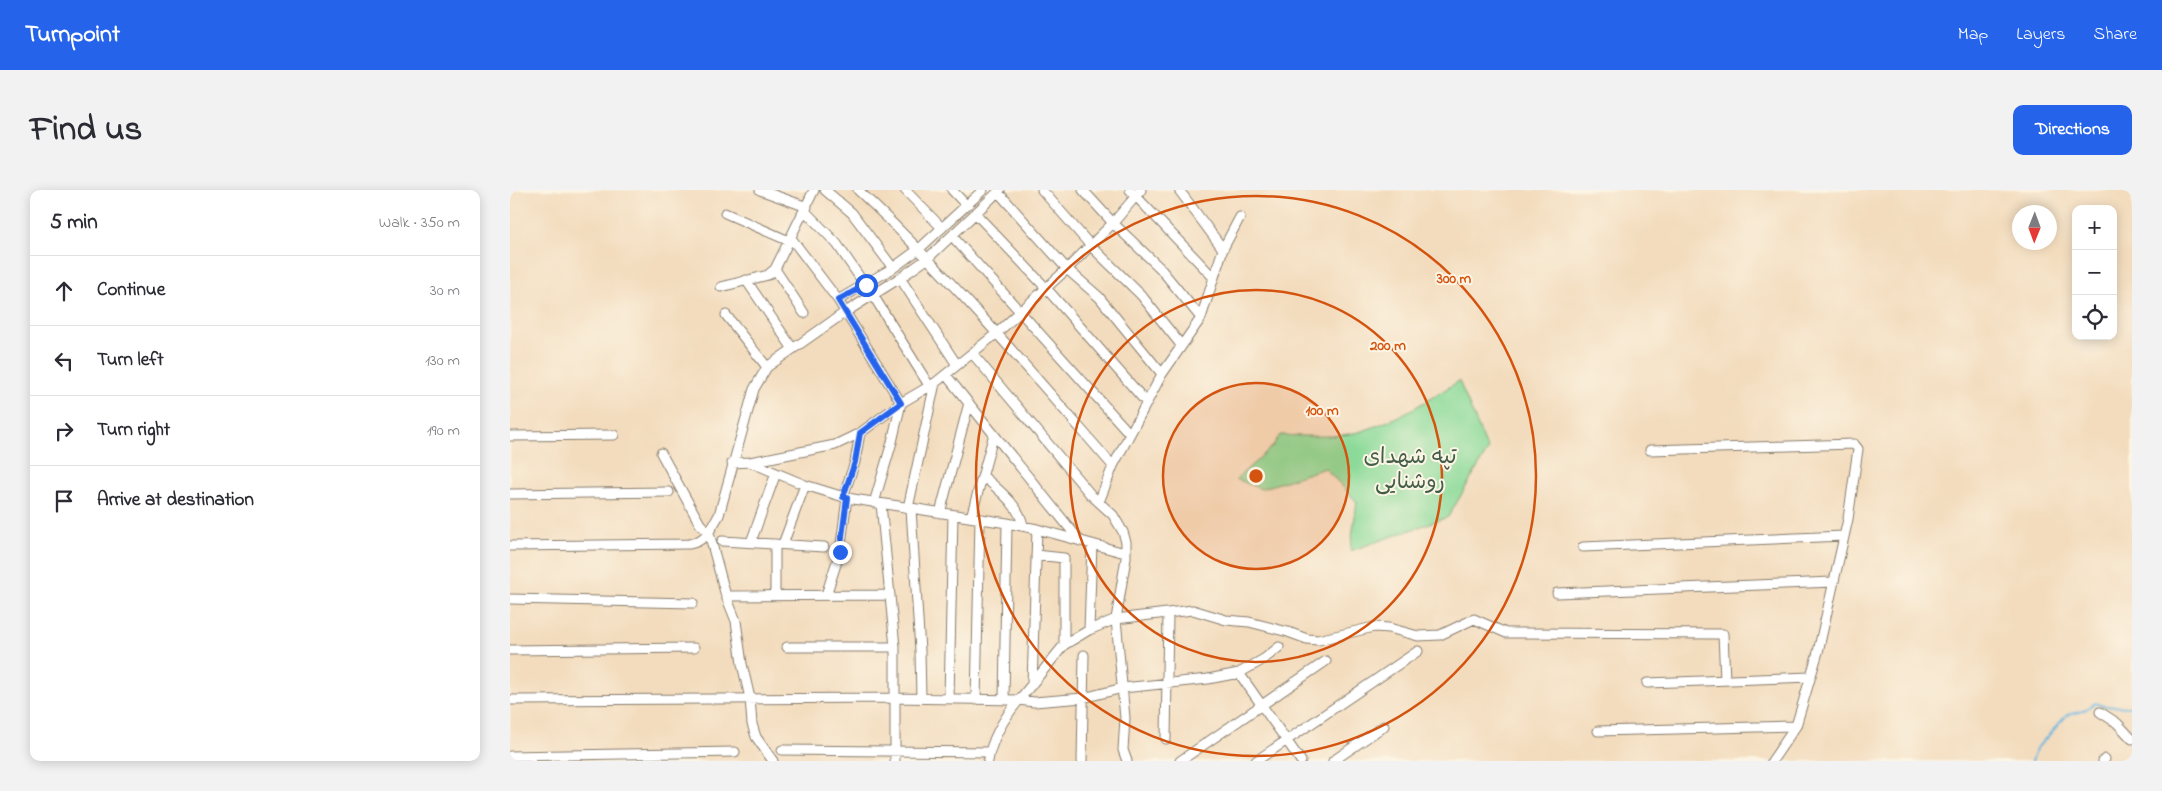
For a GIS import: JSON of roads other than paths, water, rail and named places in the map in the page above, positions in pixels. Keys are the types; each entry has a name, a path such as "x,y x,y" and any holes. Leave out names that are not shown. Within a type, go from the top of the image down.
{"street":[{"path":"760,190 806,209 837,244 866,285"},
{"path":"721,287 768,275 774,269 814,190"},
{"path":"825,190 852,213 893,268"},
{"path":"858,190 919,249 997,333 1113,466"},
{"path":"905,190 942,228"},
{"path":"952,190 966,205"},
{"path":"838,300 893,268 919,249 983,190"},
{"path":"1042,190 1091,246 1141,295 1181,345"},
{"path":"1083,190 1113,223 1160,268 1201,318"},
{"path":"1179,190 1223,249"},
{"path":"510,546 689,544 702,540 709,533 719,515 754,389 767,367 844,313 927,259 999,191 1068,269 1099,296 1162,374"},
{"path":"732,463 750,462 835,445 860,433 901,403 932,385 997,333 1068,269 1113,223 1136,192 1213,277"},
{"path":"725,213 790,239 838,300 844,313 901,403 877,504 890,594 895,647 895,761"},
{"path":"975,214 1046,288 1147,403"},
{"path":"1099,502 1113,466 1162,374 1201,318 1223,249 1240,217"},
{"path":"952,236 1130,434"},
{"path":"774,269 804,313"},
{"path":"900,278 957,365"},
{"path":"746,280 793,349"},
{"path":"872,295 932,385 910,509 920,651 921,698"},
{"path":"726,315 767,367"},
{"path":"972,353 1091,495 1113,515 1123,532 1126,542 1126,558 1116,619 1125,718 1123,750 1127,761"},
{"path":"946,375 1080,541"},
{"path":"940,513 969,403"},
{"path":"826,595 840,552 845,498 855,462 860,433"},
{"path":"976,700 975,518 994,434"},
{"path":"510,436 614,435"},
{"path":"1650,450 1854,444 1858,448 1844,536 1810,677 1796,726 1772,761"},
{"path":"661,453 700,524 709,533 726,596 736,621 742,664 754,698 752,724 756,737 773,761"},
{"path":"750,462 806,485 845,498 1007,523 1037,529 1125,553"},
{"path":"751,542 776,473"},
{"path":"983,476 1011,503 1022,518 1022,526"},
{"path":"775,595 779,544 806,485"},
{"path":"510,494 669,492"},
{"path":"949,699 953,515"},
{"path":"1004,700 1007,523"},
{"path":"1032,685 1037,529"},
{"path":"1583,547 1844,536"},
{"path":"722,541 824,547"},
{"path":"1089,630 1092,544"},
{"path":"1036,555 1064,558 1064,645"},
{"path":"1557,593 1833,582"},
{"path":"726,596 890,594"},
{"path":"510,599 693,603"},
{"path":"782,750 895,750 989,756 1004,718 1064,645 1089,630 1116,619 1193,610 1226,620 1249,622 1312,640 1374,627 1389,628 1418,636 1440,634 1474,619 1506,633 1723,634 1726,680"},
{"path":"1166,738 1168,613"},
{"path":"787,647 895,647"},
{"path":"510,700 921,698 1034,702 1083,698 1123,688 1166,684 1239,673 1264,659 1279,647"},
{"path":"510,650 694,648"},
{"path":"1256,761 1418,651"},
{"path":"1082,761 1084,655"},
{"path":"1180,761 1326,661"},
{"path":"1239,673 1301,761"},
{"path":"1647,683 1810,677"},
{"path":"2100,712 2117,723 2132,739"},
{"path":"1332,761 1384,726"},
{"path":"1598,731 1796,726"},
{"path":"510,756 735,752"}],"waterway":[{"path":"2032,761 2036,749 2067,715 2083,711 2095,703 2103,706 2132,707"}],"park label":[{"name":"تپه شهدای روشنایی","path":"1410,470"}]}
